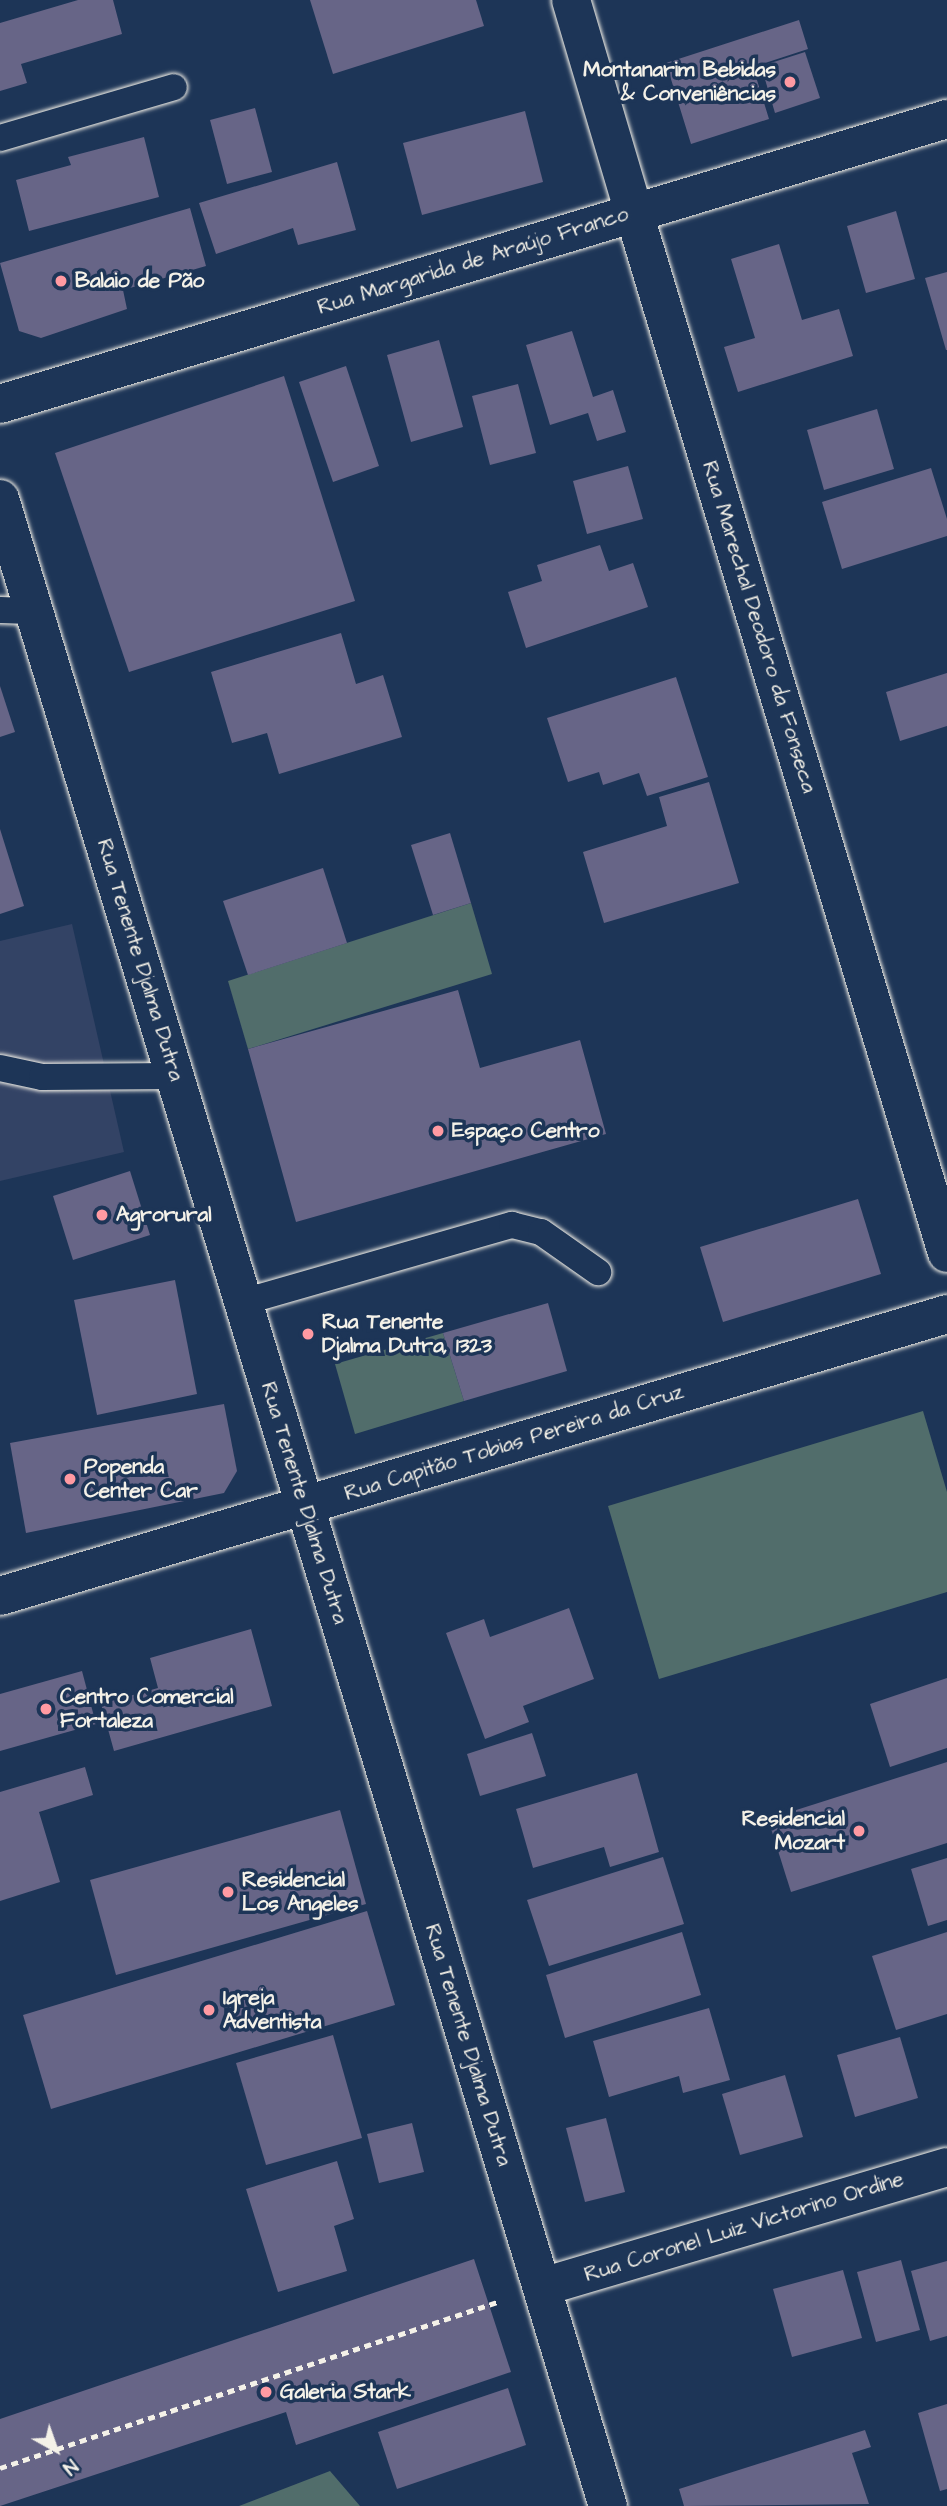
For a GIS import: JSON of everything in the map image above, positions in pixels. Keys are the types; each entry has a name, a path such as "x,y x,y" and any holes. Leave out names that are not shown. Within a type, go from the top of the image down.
{"main road":[{"name":"Rua Marechal Deodoro da Fonseca","path":"571,0 947,1253"},
{"name":"Rua Margarida de Araújo Franco","path":"0,404 947,119"},
{"name":"Rua Tenente Djalma Dutra","path":"1,503 17,610 175,1076 608,2506"},
{"name":"Rua Capitão Tobias Pereira da Cruz","path":"0,1596 947,1314"},
{"name":"Rua Coronel Luiz Victorino Ordine","path":"542,2287 947,2166"}],"lane":[{"path":"0,138 174,87"},
{"path":"0,1068 42,1077 175,1076"},
{"path":"243,1302 512,1225 541,1232 598,1272"}],"path":[{"path":"0,2468 542,2287"}],"shaded area":[{"path":"72,924 124,1152 0,1181 0,941"}],"green space":[{"path":"471,903 492,974 248,1049 228,981"},
{"path":"443,1333 464,1401 355,1434 335,1364"},
{"path":"923,1411 947,1492 947,1592 659,1679 608,1506"},
{"path":"330,2471 360,2506 239,2506"}],"building":[{"path":"78,0 113,0 122,34 21,64 27,83 0,91 0,23"},
{"path":"310,0 476,0 484,26 333,74"},
{"path":"799,20 808,49 753,67 769,119 691,144 666,63"},
{"name":"Montanarim Bebidas & Conveniências","path":"805,52 820,98 775,113 761,66"},
{"path":"255,108 272,172 227,184 210,120"},
{"path":"525,111 543,182 422,215 403,143"},
{"path":"144,137 159,197 29,231 16,180 71,165 68,157"},
{"path":"337,162 356,230 298,245 293,228 216,254 199,203"},
{"name":"Balaio de Pão","path":"190,208 206,266 123,290 127,309 41,338 19,331 0,263"},
{"path":"896,211 915,279 866,293 847,226"},
{"path":"779,244 802,320 839,309 853,356 738,392 724,347 755,338 731,259"},
{"path":"947,272 947,350 946,350 925,278"},
{"path":"572,331 593,397 613,390 626,432 597,441 588,413 550,425 526,345"},
{"path":"439,340 463,427 411,442 387,355"},
{"path":"346,366 379,466 333,482 299,382"},
{"path":"284,376 355,601 129,672 55,453"},
{"path":"518,384 536,453 490,465 472,396"},
{"path":"877,409 894,469 824,490 807,430"},
{"path":"628,466 643,519 587,534 573,481"},
{"path":"931,468 947,519 947,536 842,569 822,502"},
{"path":"600,545 609,571 633,563 648,607 526,648 508,592 542,581 537,565"},
{"path":"341,633 356,684 383,675 402,737 279,774 267,733 232,743 211,672"},
{"path":"947,673 947,726 900,741 886,692"},
{"path":"676,677 708,777 647,796 639,773 603,785 599,772 568,782 547,718"},
{"path":"0,686 15,732 0,737"},
{"path":"709,782 739,883 604,923 583,852 667,826 659,797"},
{"path":"0,829 24,906 0,914"},
{"path":"450,833 471,903 433,915 411,845"},
{"path":"323,868 347,943 248,975 223,901"},
{"name":"Espaço Centro","path":"458,990 480,1068 580,1040 606,1134 296,1222 248,1049"},
{"name":"Agrorural","path":"130,1171 150,1235 73,1260 53,1196"},
{"path":"858,1199 881,1274 723,1322 700,1247"},
{"path":"175,1280 197,1394 97,1415 74,1300"},
{"path":"548,1303 567,1371 464,1401 443,1333"},
{"path":"224,1404 237,1471 224,1493 26,1533 10,1443"},
{"path":"569,1608 594,1679 523,1706 529,1722 485,1739 446,1633 484,1619 490,1637"},
{"path":"251,1629 272,1706 114,1751 101,1704 158,1688 150,1658"},
{"name":"Centro Comercial Fortaleza","path":"82,1671 96,1724 0,1751 0,1694"},
{"path":"947,1678 947,1748 890,1767 870,1704"},
{"path":"532,1733 546,1776 480,1796 467,1754"},
{"name":"Residencial Mozart","path":"947,1762 947,1843 791,1892 768,1819"},
{"path":"85,1767 93,1795 39,1812 60,1882 0,1901 0,1792"},
{"path":"637,1773 659,1852 610,1867 604,1847 533,1868 516,1809"},
{"name":"Residencial Los Angeles","path":"340,1810 366,1904 116,1975 90,1880"},
{"path":"663,1857 684,1924 549,1966 527,1900"},
{"path":"947,1858 947,1920 928,1926 911,1869"},
{"name":"Igreja Adventista","path":"367,1911 395,2005 51,2109 23,2015"},
{"path":"682,1932 701,1995 565,2038 546,1975"},
{"path":"947,1932 947,2014 896,2030 872,1956"},
{"path":"709,2008 730,2080 683,2093 679,2076 609,2097 593,2041"},
{"path":"333,2035 362,2138 266,2165 236,2063"},
{"path":"900,2037 918,2098 855,2117 837,2055"},
{"path":"785,2075 803,2137 740,2155 722,2094"},
{"path":"606,2118 625,2192 585,2202 566,2128"},
{"path":"412,2123 424,2172 379,2183 367,2134"},
{"path":"337,2161 354,2219 334,2226 347,2271 278,2292 246,2189"},
{"name":"Galeria Stark","path":"474,2259 511,2372 296,2445 286,2412 0,2506 0,2419"},
{"path":"901,2260 920,2330 876,2342 857,2272"},
{"path":"947,2261 947,2336 930,2341 911,2271"},
{"path":"843,2270 862,2338 792,2357 773,2289"},
{"path":"508,2388 526,2445 397,2489 378,2432"},
{"path":"947,2404 947,2489 940,2491 918,2413"},
{"path":"865,2430 871,2447 852,2453 869,2504 684,2506 679,2489"}],"place":[{"name":"Montanarim Bebidas & Conveniências","path":"790,82"},
{"name":"Balaio de Pão","path":"61,281"},
{"name":"Espaço Centro","path":"438,1131"},
{"name":"Agrorural","path":"102,1215"},
{"name":"Rua Tenente Djalma Dutra, 1323","path":"308,1334"},
{"name":"Popenda Center Car","path":"70,1479"},
{"name":"Centro Comercial Fortaleza","path":"46,1709"},
{"name":"Residencial Mozart","path":"859,1831"},
{"name":"Residencial Los Angeles","path":"228,1892"},
{"name":"Igreja Adventista","path":"209,2010"},
{"name":"Galeria Stark","path":"266,2392"}]}
